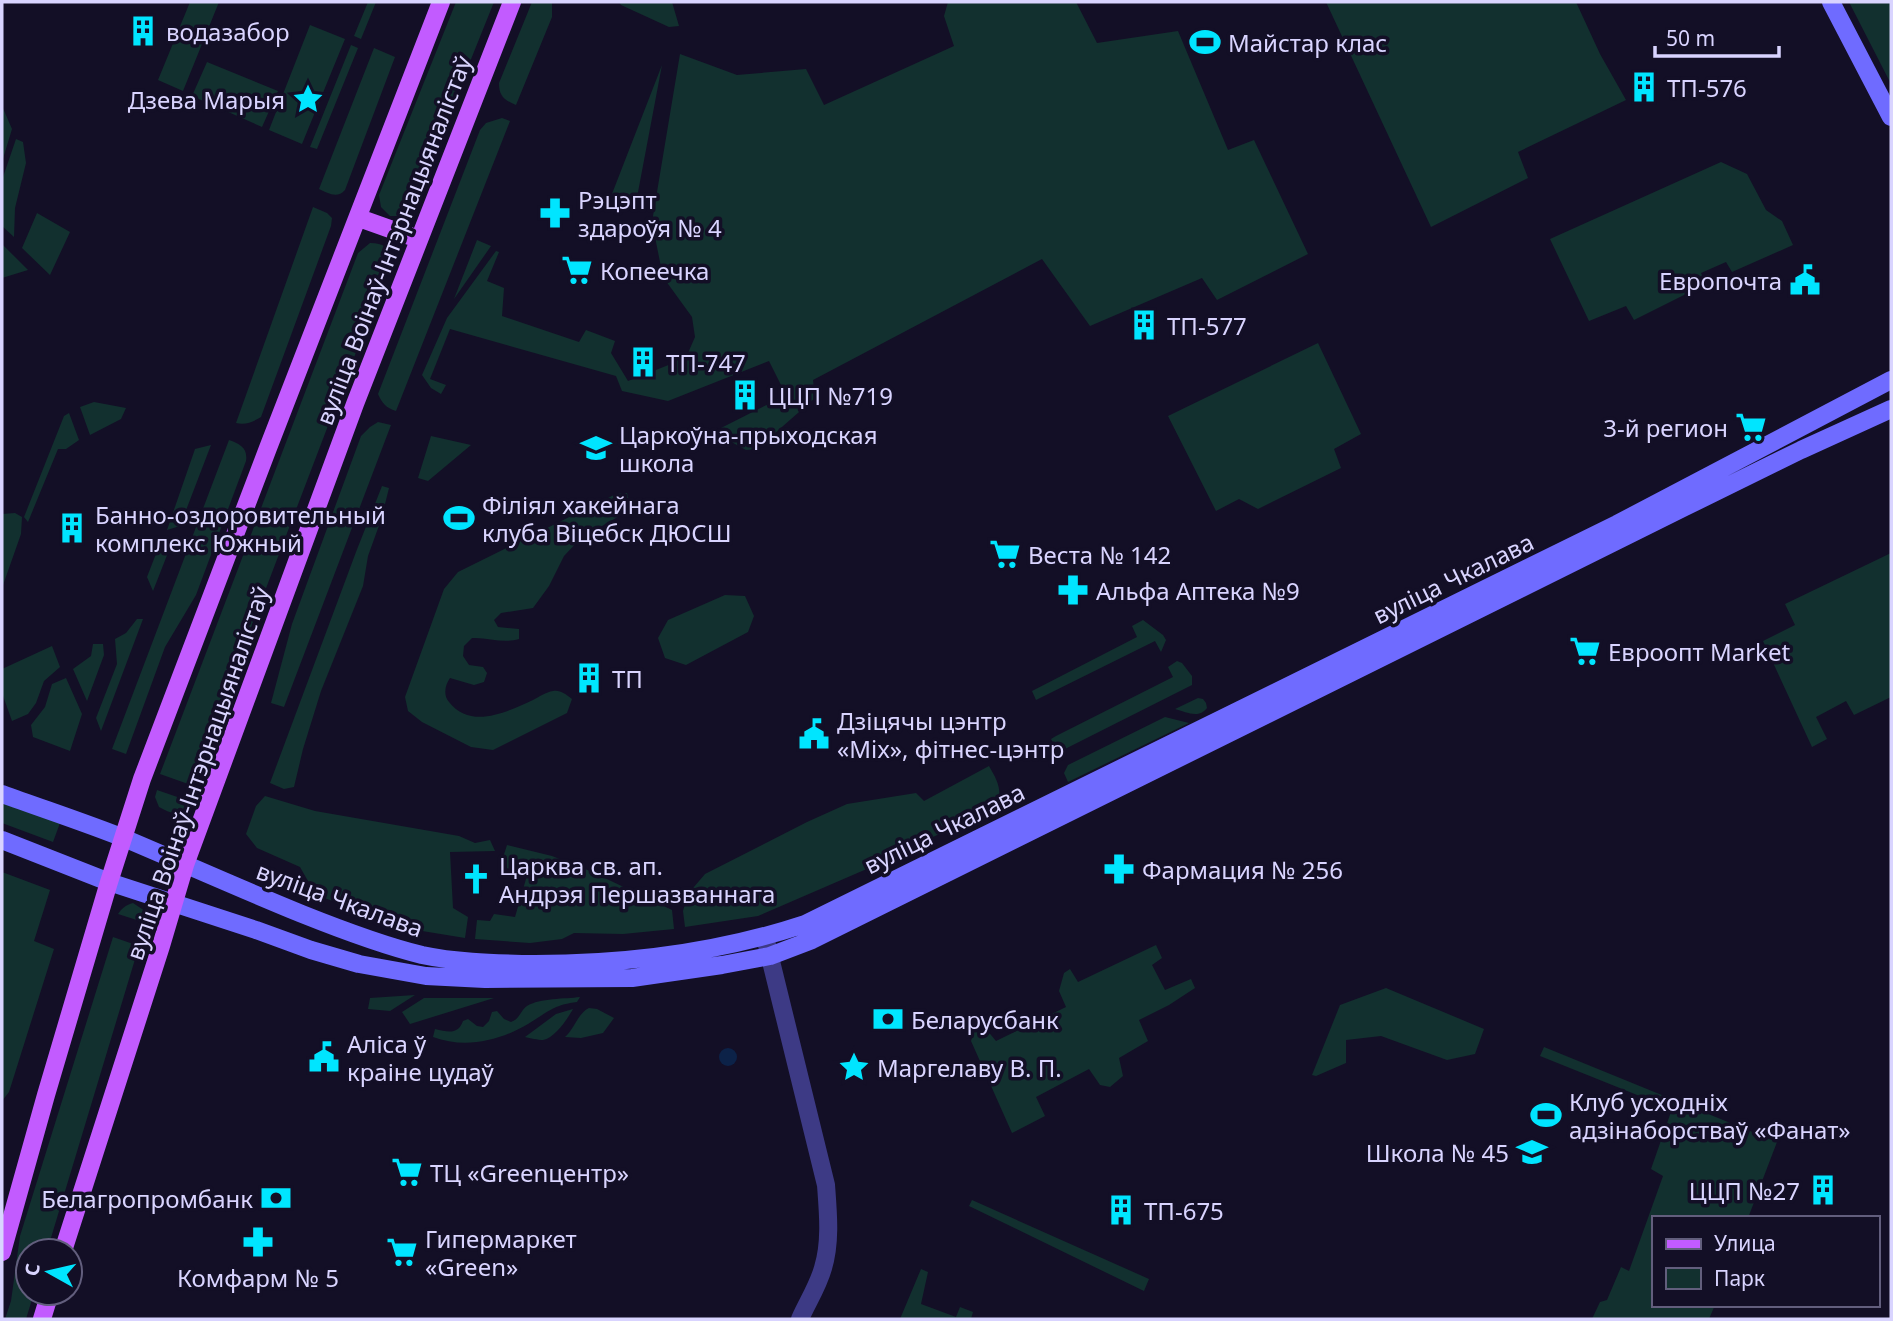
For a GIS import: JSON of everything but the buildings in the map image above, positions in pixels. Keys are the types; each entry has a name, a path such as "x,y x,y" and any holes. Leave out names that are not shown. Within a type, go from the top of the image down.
{"main road":[{"name":"вуліца Воінаў-Інтэрнацыяналістаў","path":"2,1252 20,1182 142,779 442,2"},
{"name":"вуліца Воінаў-Інтэрнацыяналістаў","path":"67,1237 185,865 341,442 512,2"},
{"path":"1831,2 1891,117"},
{"path":"359,218 418,239"},
{"name":"вуліца Чкалава","path":"2,840 109,882 359,964 426,976 485,979 632,978 770,956 812,940 1033,821 1751,465 1891,380"},
{"name":"вуліца Чкалава","path":"1751,465 1891,410"},
{"name":"вуліца Чкалава","path":"2,794 124,838 358,936 426,956 474,962 565,964 644,959 718,948 805,924 990,843"}],"street":[{"path":"765,937 826,1185 827,1244 823,1269 800,1319"}],"green space":[{"path":"190,2 219,2 183,91 158,80"},
{"path":"368,2 376,2 361,39 354,36"},
{"path":"456,2 494,2 410,211 402,216 390,216 381,207 379,195"},
{"path":"532,2 552,2 552,17 516,105 503,97 499,83"},
{"path":"619,2 672,2 679,26 669,27"},
{"path":"948,2 1076,2 1097,43 1178,31 1228,150 1254,140 1308,254 1217,300 1202,278 1090,326 1042,259 813,380 815,398 757,449 746,450 726,439 721,428 786,395 769,361 668,401 622,391 616,376 450,329 430,379 446,385 441,394 431,388 422,375 447,318 496,251 499,252 487,281 504,288 502,316 579,342 586,330 615,341 611,353 628,381 671,364 688,353 695,337 692,317 663,277 652,222 680,54 737,75 806,69 824,105 954,46 944,16"},
{"path":"1326,2 1576,2 1600,54 1626,100 1518,152 1528,178 1431,227"},
{"path":"1849,2 1891,2 1891,84"},
{"path":"310,25 345,39 302,144 269,130"},
{"path":"351,45 358,48 317,149 310,147"},
{"path":"374,48 395,57 345,190 336,195 319,189"},
{"path":"207,62 278,91 262,127 192,96"},
{"path":"662,65 635,208 610,199"},
{"path":"2,106 12,129 2,162"},
{"path":"502,118 510,121 396,411 393,410 385,405 378,394 480,130 486,123"},
{"path":"16,139 23,142 26,163 15,208 14,237 2,226 2,180"},
{"path":"1721,162 1747,174 1766,210 1782,221 1793,245 1732,272 1726,262 1701,273 1706,284 1634,320 1626,306 1589,321 1550,239"},
{"path":"313,207 332,218 331,226 261,417 249,423 236,423"},
{"path":"37,213 70,232 50,275 22,248"},
{"path":"477,240 491,246 454,299"},
{"path":"370,243 386,247 389,255 387,271 191,785 160,774 358,253"},
{"path":"2,244 28,270 2,278"},
{"path":"1318,343 1361,434 1334,449 1341,468 1258,509 1239,499 1216,511 1168,416"},
{"path":"94,402 126,408 121,419 90,435 80,407"},
{"path":"69,413 79,440 66,449 58,449 28,522 24,517 64,416"},
{"path":"378,422 391,425 284,707 271,703 292,624 361,436"},
{"path":"431,436 471,445 428,481 418,478"},
{"path":"229,440 242,447 246,453 246,461 196,595 165,647 126,754 112,749"},
{"path":"211,445 180,526 167,530 195,449"},
{"path":"382,486 389,488 368,556 363,586 321,691 294,787 284,789 270,783"},
{"path":"618,493 627,493 629,500 623,514 581,538 564,556 549,586 533,608 501,613 494,620 498,627 519,629 519,639 507,641 472,638 464,646 463,656 469,665 483,667 487,673 484,682 474,685 450,678 446,687 445,693 449,702 468,715 478,717 501,713 556,691 572,699 567,713 493,750 471,747 422,722 408,711 405,697 444,589 458,572"},
{"path":"15,513 22,517 21,534 2,588 2,514"},
{"path":"173,540 153,591 147,577 159,546"},
{"path":"1891,553 1891,697 1854,715 1846,701 1816,717 1827,739 1812,747 1763,641 1795,625 1785,604"},
{"path":"725,595 745,596 754,616 748,632 686,665 665,658 658,638 668,620"},
{"path":"137,619 143,619 101,731 96,718 117,664 115,639 126,633"},
{"path":"1143,620 1166,640 1161,652 1155,641 1036,700 1032,691 1137,637 1132,626"},
{"path":"93,644 103,644 104,655 87,701 73,669 91,656"},
{"path":"52,646 60,667 44,681 36,703 28,714 12,721 2,693 2,669"},
{"path":"1177,661 1182,663 1192,676 1192,685 1063,750 1055,747 1051,739 1056,736 1173,677 1168,667"},
{"path":"66,678 82,714 70,751 33,737 31,725 45,707 52,684"},
{"path":"1198,698 1203,699 1207,708 1200,713 1192,714 1175,709"},
{"path":"1165,717 1189,723 1068,782 1064,773 1068,765"},
{"path":"989,766 999,790 997,806 869,868 758,916 685,927 683,911 688,894 705,874 847,804 916,793 924,801"},
{"path":"157,790 189,801 180,812 169,812 159,807 155,797"},
{"path":"265,796 315,811 459,836 475,843 490,840 495,851 450,852 453,908 468,917 465,938 410,929 316,895 300,867 257,848 246,834 256,806"},
{"path":"2,802 60,823 53,842 2,823"},
{"path":"507,845 552,856 672,910 674,929 623,934 574,933 562,939 530,943 475,939 477,920 490,921 494,914 515,917 528,872 500,867"},
{"path":"2,872 50,890 34,941 54,949 9,1092 2,1101"},
{"path":"133,903 145,911 146,923 118,914"},
{"path":"113,937 139,946 51,1237 20,1236"},
{"path":"1156,945 1162,958 1152,965 1165,990 1191,979 1195,988 1139,1020 1148,1041 1119,1058 1123,1076 1110,1087 1100,1085 1089,1069 1036,1097 1045,1116 1012,1133 971,1041 974,1031 986,1029 996,1041 1066,1007 1059,991 1064,973 1070,969 1078,982"},
{"path":"1386,988 1484,1029 1475,1054 1447,1060 1381,1036 1346,1040 1346,1063 1316,1076 1312,1075 1340,1005"},
{"path":"415,995 390,1011 368,1009 370,998"},
{"path":"580,997 577,1002 556,1007 517,1030 494,1039 469,1043 433,1037 435,1029 455,1030 468,1019 483,1027 492,1012 497,1011 511,1022 532,1003"},
{"path":"424,998 494,998 410,1024 402,1012"},
{"path":"589,1008 614,1018 603,1033 581,1038 565,1037 582,1013"},
{"path":"573,1009 552,1036 541,1040 525,1037 556,1014"},
{"path":"1544,1047 1777,1142 1749,1216 1652,1216 1652,1307 1714,1307 1709,1319 1592,1319 1600,1302 1607,1300 1621,1267 1629,1271 1663,1176 1651,1169 1672,1109 1540,1056"},
{"path":"972,1200 1149,1279 1144,1291 969,1206"},
{"path":"921,1269 928,1272 921,1304 956,1317 960,1307 973,1312 971,1319 900,1319"},
{"path":"14,1279 14,1307 30,1307 26,1319 5,1319"}],"water":[{"path":"728,1048 734,1051 737,1057 734,1063 728,1066 722,1063 719,1057 722,1051"}],"place":[{"name":"водазабор","path":"143,31"},
{"name":"Майстар клас","path":"1205,42"},
{"name":"ТП-576","path":"1644,87"},
{"name":"Дзева Марыя","path":"308,99"},
{"name":"Рэцэпт здароўя № 4","path":"555,213"},
{"name":"Копеечка","path":"577,270"},
{"name":"Европочта","path":"1805,280"},
{"name":"ТП-577","path":"1144,325"},
{"name":"ТП-747","path":"643,362"},
{"name":"ЦЦП №719","path":"745,395"},
{"name":"3-й регион","path":"1751,427"},
{"name":"Царкоўна-прыходская школа","path":"596,448"},
{"name":"Філіял хакейнага клуба Віцебск ДЮСШ","path":"459,518"},
{"name":"Банно-оздоровительный комплекс Южный","path":"72,528"},
{"name":"Веста № 142","path":"1005,554"},
{"name":"Альфа Аптека №9","path":"1073,590"},
{"name":"Евроопт Market","path":"1585,651"},
{"name":"ТП","path":"589,678"},
{"name":"Дзіцячы цэнтр «Mix», фітнес-цэнтр","path":"814,734"},
{"name":"Фармация № 256","path":"1119,869"},
{"name":"Царква св. ап. Андрэя Першазваннага","path":"476,879"},
{"name":"Беларусбанк","path":"888,1019"},
{"name":"Аліса ў краіне цудаў","path":"324,1057"},
{"name":"Маргелаву В. П.","path":"854,1067"},
{"name":"Клуб усходніх адзінаборстваў «Фанат»","path":"1546,1115"},
{"name":"Школа № 45","path":"1532,1152"},
{"name":"ТЦ «Greenцентр»","path":"407,1172"},
{"name":"ЦЦП №27","path":"1823,1190"},
{"name":"Белагропромбанк","path":"276,1198"},
{"name":"ТП-675","path":"1121,1210"},
{"name":"Комфарм № 5","path":"258,1242"},
{"name":"Гипермаркет «Green»","path":"402,1252"}]}
